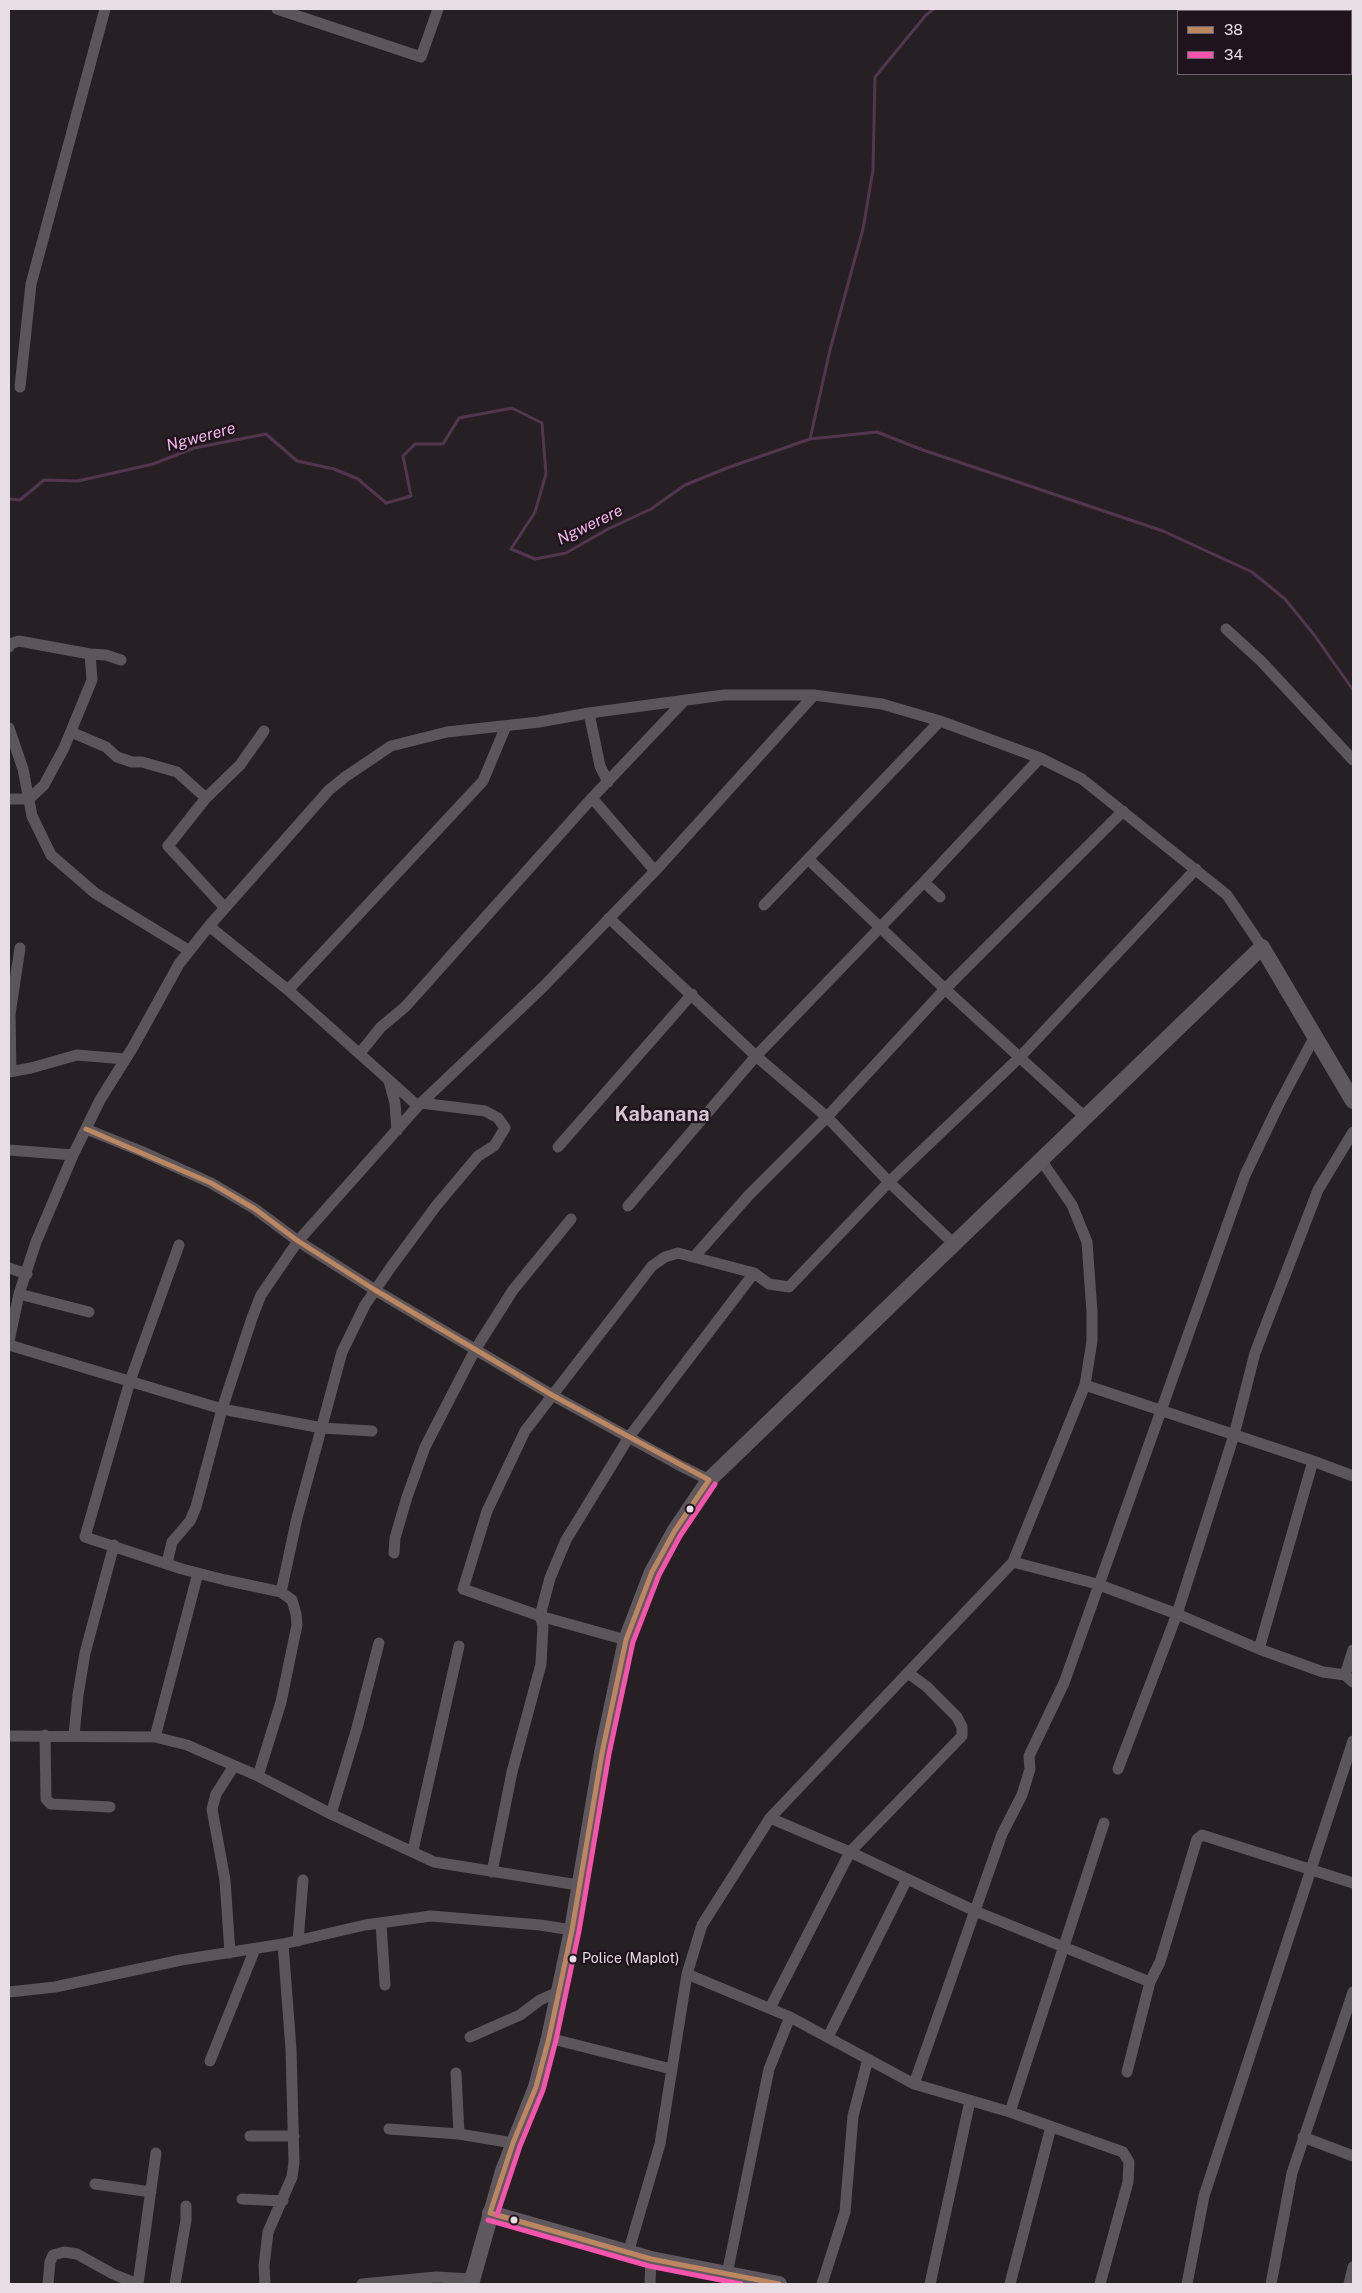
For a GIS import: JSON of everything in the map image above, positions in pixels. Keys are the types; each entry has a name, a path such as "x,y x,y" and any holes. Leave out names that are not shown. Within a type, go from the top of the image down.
{"street":[{"path":"20,387 31,284 105,9"},
{"path":"277,9 421,57 438,9"},
{"path":"1226,629 1261,661 1353,760"},
{"path":"9,647 10,644 19,641 90,654 106,654 121,660"},
{"path":"9,799 29,799 44,785 71,732 92,680 90,654"},
{"path":"167,1563 172,1542 190,1521 196,1507 222,1409 261,1296 298,1240 420,1104 544,987 655,871 814,694"},
{"path":"9,1341 19,1294 36,1242 73,1154 100,1100 188,950 329,790 371,758 391,746 446,732 506,726 724,695 814,694 882,704 940,721 1040,758 1082,779 1227,895 1262,947 1352,1094"},
{"path":"360,1053 381,1027 406,1007 592,798 684,701"},
{"path":"588,713 600,766 608,782"},
{"path":"764,905 940,721"},
{"path":"288,990 483,781 506,726"},
{"path":"9,728 23,769 32,816 51,855 95,892 188,950"},
{"path":"71,732 106,747 117,757 177,772 206,798"},
{"path":"225,908 168,846 206,798 240,765 264,732"},
{"path":"628,1206 756,1056 924,882 1040,758"},
{"path":"592,798 655,871"},
{"path":"694,1257 749,1195 827,1117 945,989 1123,811"},
{"path":"808,859 945,989 1086,1118"},
{"path":"626,1640 540,1616 463,1589 486,1511 525,1431 652,1266 665,1257 678,1253 754,1274 769,1284 789,1287 889,1182 1020,1057 1196,869"},
{"path":"924,882 940,897"},
{"path":"609,918 756,1056 827,1117 889,1182 954,1244"},
{"path":"209,926 288,990 389,1081 420,1104 485,1110 498,1118 505,1128 494,1146 478,1156 436,1206 375,1290 342,1352 297,1518 281,1592"},
{"path":"362,2284 436,2277 471,2282 490,2213 513,2143 536,2087 550,2038 572,1930 578,1885 602,1753 626,1640 652,1572 674,1532 709,1480 1262,947"},
{"path":"20,948 10,1014 10,1072 77,1055 125,1059"},
{"path":"558,1148 692,994"},
{"path":"914,2084 1002,1834 1022,1795 1030,1769 1029,1756 1064,1683 1097,1584 1245,1175 1279,1104 1315,1036"},
{"path":"389,1081 395,1103 397,1130"},
{"path":"86,1129 143,1152 211,1184 255,1209 298,1240 375,1290 475,1350 552,1395 709,1480"},
{"path":"1118,1769 1177,1614 1234,1434 1255,1353 1318,1190 1353,1132"},
{"path":"9,1150 73,1154"},
{"path":"628,2252 660,2144 687,1974 702,1925 770,1818 1013,1562 1085,1385 1092,1341 1087,1242 1072,1205 1041,1160"},
{"path":"394,1553 395,1538 425,1447 475,1350 513,1290 571,1219"},
{"path":"179,1245 130,1381 85,1537 198,1573 281,1592 292,1600 297,1626 281,1702 258,1776"},
{"path":"9,1268 27,1274"},
{"path":"492,1872 512,1772 541,1664 543,1626 540,1616 550,1578 566,1540 629,1437 754,1274"},
{"path":"19,1294 89,1312"},
{"path":"9,1345 222,1409 322,1428 372,1431"},
{"path":"1085,1385 1234,1434 1353,1476"},
{"path":"1259,1649 1313,1461"},
{"path":"74,1736 85,1652 114,1545"},
{"path":"1013,1562 1097,1584 1177,1614 1259,1649 1323,1672 1349,1678 1353,1650"},
{"path":"155,1737 198,1573"},
{"path":"331,1814 379,1643"},
{"path":"413,1850 459,1646"},
{"path":"770,2008 850,1852 962,1736 962,1727 957,1717 926,1686 908,1673"},
{"path":"9,1736 155,1737 187,1745 258,1776 331,1814 413,1850 434,1862 578,1885"},
{"path":"45,1736 46,1799 51,1804 110,1806"},
{"path":"1187,2284 1204,2196 1353,1741"},
{"path":"230,1953 225,1880 212,1809 216,1794 234,1766"},
{"path":"770,1818 850,1852 975,1911 1150,1982"},
{"path":"1010,2112 1104,1823"},
{"path":"1127,2072 1150,1982 1160,1962 1197,1839 1202,1835 1353,1883"},
{"path":"828,2037 907,1879"},
{"path":"298,1941 303,1880"},
{"path":"9,1992 55,1987 181,1960 256,1949 380,1923 432,1916 540,1925 572,1930"},
{"path":"380,1923 385,1985"},
{"path":"265,2284 264,2266 268,2232 292,2177 294,2136 291,2049 283,1944"},
{"path":"210,2061 256,1949"},
{"path":"687,1974 790,2017 914,2084 1010,2112 1123,2152 1129,2162 1128,2182 1100,2284"},
{"path":"470,2037 520,2015 540,2000 558,1992"},
{"path":"1271,2284 1288,2186 1353,1992"},
{"path":"727,2274 769,2069 790,2017"},
{"path":"550,2038 671,2069"},
{"path":"822,2284 845,2212 853,2116 868,2059"},
{"path":"456,2073 458,2134"},
{"path":"930,2284 970,2101"},
{"path":"1010,2284 1051,2127"},
{"path":"389,2129 458,2134 513,2143"},
{"path":"250,2136 294,2136"},
{"path":"1303,2137 1353,2156"},
{"path":"48,2284 50,2262 54,2255 64,2252 76,2254 113,2274 138,2284 156,2153"},
{"path":"96,2184 150,2192"},
{"path":"242,2199 283,2201"},
{"path":"175,2284 186,2220 186,2206"},
{"path":"490,2213 651,2259 727,2274 752,2282 779,2284"},
{"path":"650,2284 651,2259"},
{"path":"1349,2284 1353,2267"}],"waterway":[{"path":"810,439 830,350 863,229 873,170 875,77 926,15 934,9"},
{"name":"Ngwerere","path":"9,499 20,500 44,480 78,481 153,464 194,448 266,434 297,461 334,469 358,479 386,503 411,496 403,456 415,444 443,444 459,418 512,408 542,423 546,474 535,512 511,549 535,559 566,553 608,529 651,509 685,485 727,468 810,439 877,432 923,450 1163,531 1252,572 1285,599 1315,636 1353,690"}],"transit line":[{"name":"38","path":"86,1129 211,1183 255,1209 298,1241 375,1290 552,1395 709,1480"},
{"name":"38","path":"490,2213 513,2143 536,2087 549,2038 572,1930 602,1753 626,1640 652,1572 674,1532 709,1480"},
{"name":"34","path":"497,2215 520,2146 543,2090 556,2040 579,1931 609,1754 633,1642 659,1575 680,1536 715,1484"},
{"name":"38","path":"490,2213 651,2259 779,2284"},
{"name":"34","path":"488,2220 649,2266 741,2284"}],"place":[{"name":"Police (Maplot)","path":"573,1959"}],"district":[{"name":"Kabanana","path":"662,1115"}]}
